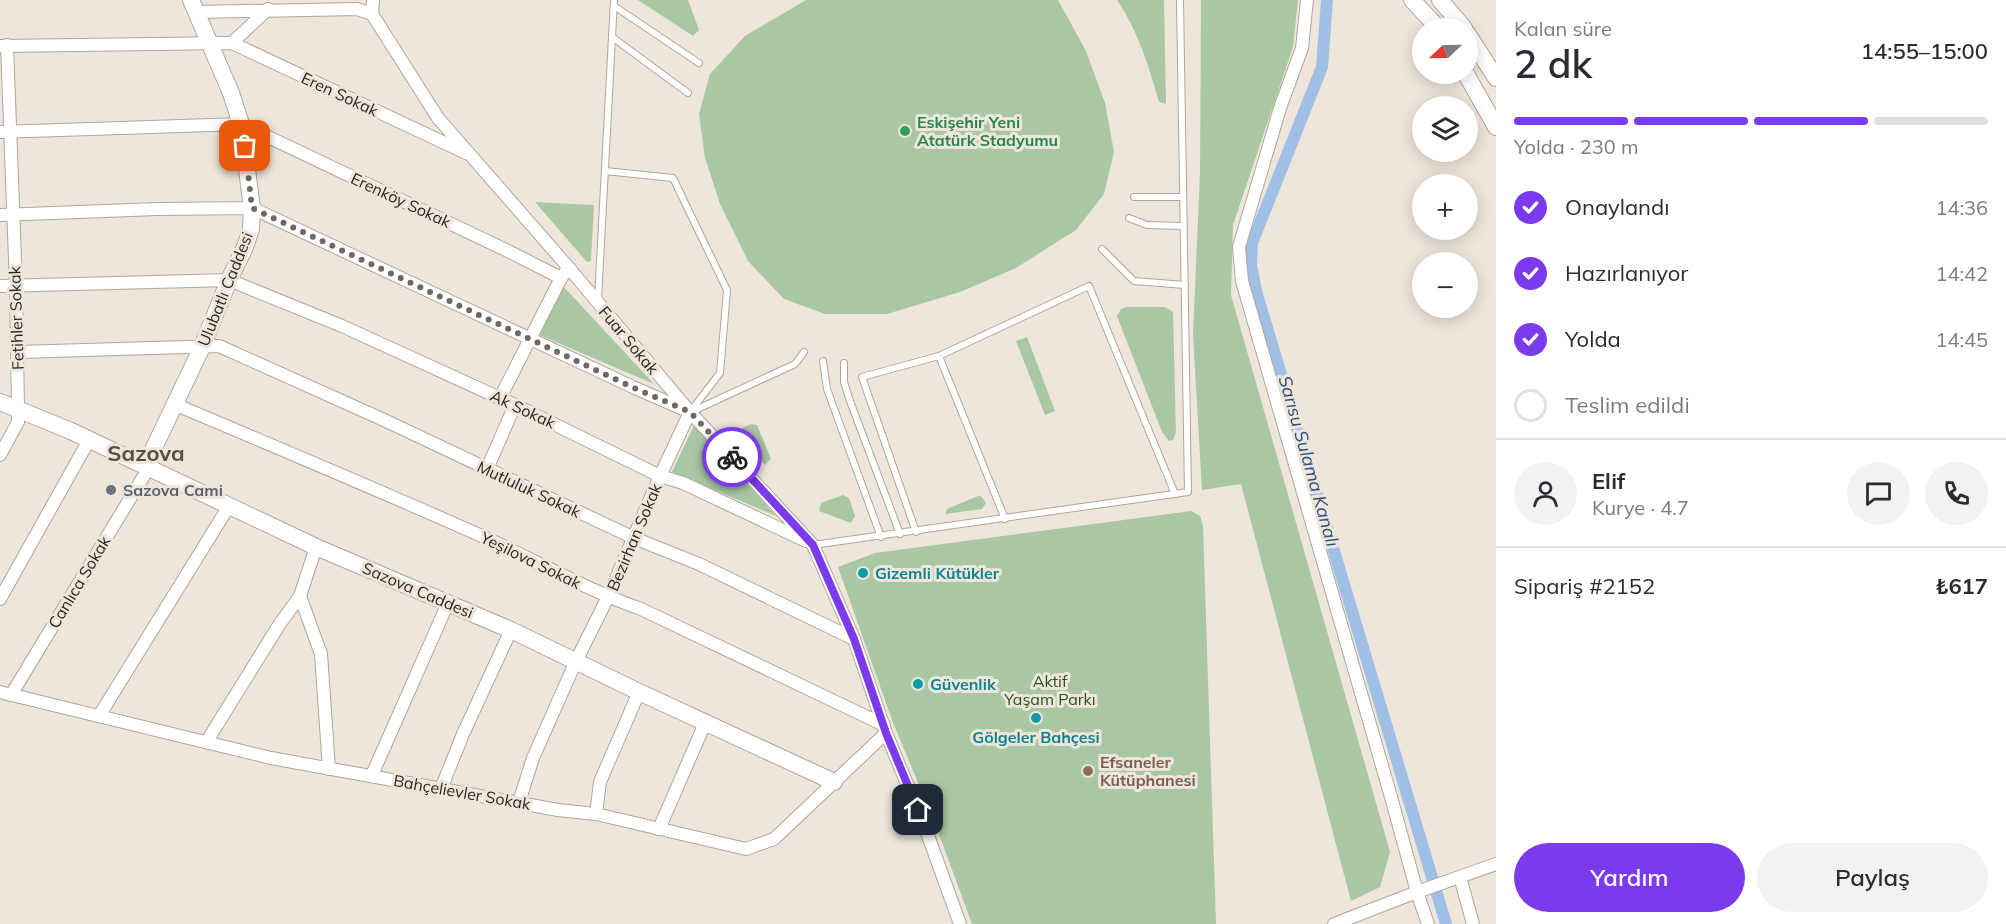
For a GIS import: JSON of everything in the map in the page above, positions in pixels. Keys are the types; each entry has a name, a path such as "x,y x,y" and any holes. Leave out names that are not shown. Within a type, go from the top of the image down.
{"street":[{"path":"193,6 357,9 372,14 373,0"},
{"path":"1307,0 1302,48 1280,108 1239,247 1242,281 1428,924"},
{"path":"1412,0 1429,18"},
{"path":"1440,0 1455,18"},
{"name":"Ulubatlı Caddesi","path":"148,469 151,454 202,347 251,229 252,208 241,124 231,93 193,6"},
{"path":"232,44 268,9"},
{"name":"Fuar Sokak","path":"372,14 438,118 565,273 597,302 690,412 813,545 854,639 885,729 926,830 960,924"},
{"name":"Eren Sokak","path":"4,46 208,42 232,44 470,155"},
{"name":"Fetihler Sokak","path":"0,455 18,422 16,286 6,215 4,46"},
{"path":"1478,50 1496,78"},
{"path":"1472,84 1496,127"},
{"path":"5,132 241,124"},
{"name":"Erenköy Sokak","path":"241,124 510,252 565,273"},
{"path":"6,215 252,208 634,388 690,412"},
{"path":"500,398 529,338 565,273"},
{"path":"0,286 229,280"},
{"name":"Ak Sokak","path":"229,280 342,326 515,405 660,476 683,483 813,545"},
{"name":"Mutluluk Sokak","path":"18,352 219,346 634,537 699,564 854,639"},
{"name":"Sazova Caddesi","path":"0,402 89,440 316,547 511,630 834,782"},
{"name":"Yeşilova Sokak","path":"174,404 375,488 510,549 608,597 641,609 885,729"},
{"path":"487,469 515,405"},
{"name":"Bezirhan Sokak","path":"519,802 533,758 690,412"},
{"path":"0,599 89,440"},
{"name":"Canlıca Sokak","path":"6,693 148,469"},
{"path":"99,716 229,506"},
{"path":"207,741 279,625 300,596 316,547"},
{"path":"300,596 321,654 328,769"},
{"path":"372,776 448,603"},
{"path":"441,789 463,734 511,630"},
{"path":"596,814 600,782 639,692"},
{"name":"Bahçelievler Sokak","path":"6,693 271,758 596,814 746,849 774,839 885,729"},
{"path":"659,829 706,721"},
{"path":"1334,924 1420,890 1496,864"},
{"path":"1457,878 1473,924"}],"lane":[{"path":"813,545 1188,492 1180,0"},
{"path":"597,302 614,3"},
{"path":"614,3 699,63"},
{"path":"612,37 688,93"},
{"path":"605,171 673,178 727,290 720,373 690,412"},
{"path":"1134,197 1183,197"},
{"path":"1129,219 1147,225 1184,225"},
{"path":"1102,249 1134,280 1185,285"},
{"path":"915,532 862,377 939,356 1089,286 1175,494"},
{"path":"690,412 795,364 804,352"},
{"path":"939,356 1005,519"},
{"path":"823,361 827,388 880,537"},
{"path":"844,363 844,382 850,401 900,534"}],"green space":[{"path":"638,0 688,0 699,30 693,36"},
{"name":"Eskişehir Yeni Atatürk Stadyumu","path":"806,0 1058,0 1086,51 1105,103 1114,152 1104,194 1076,230 1016,268 960,292 887,314 825,314 784,299 748,261 720,204 705,158 699,114 710,74 745,36"},
{"path":"1117,0 1164,0 1166,104 1159,102 1137,37"},
{"path":"1201,0 1298,0 1293,47 1233,225 1231,295 1390,852 1380,887 1351,901 1241,484 1202,490 1193,335 1200,173"},
{"path":"535,202 594,205 591,261 587,262"},
{"path":"563,286 654,384 537,334"},
{"path":"1165,307 1173,312 1176,432 1173,440 1169,441 1162,432 1117,316 1121,309"},
{"path":"1027,337 1055,411 1045,415 1016,341"},
{"path":"751,424 757,425 771,459 765,465 738,433 740,429"},
{"path":"694,425 776,516 672,472"},
{"path":"843,495 849,498 855,516 851,523 819,511 821,503"},
{"path":"981,496 986,503 982,509 945,514 947,509"},
{"name":"Aktif Yaşam Parkı","path":"1191,511 1200,516 1203,526 1216,924 972,924 936,826 892,720 838,567 875,553"}],"waterway":[{"name":"Sarısu Sulama Kanalı","path":"1327,0 1322,67 1252,243 1251,265 1256,291 1446,924"}],"way so far":[{"path":"245,146 252,208 634,388 690,412 732,457"}],"place":[{"name":"Eskişehir Yeni Atatürk Stadyumu","path":"905,131"},
{"name":"Sazova Cami","path":"111,490"},
{"name":"Gizemli Kütükler","path":"863,573"},
{"name":"Güvenlik","path":"918,684"},
{"name":"Gölgeler Bahçesi","path":"1036,718"},
{"name":"Efsaneler Kütüphanesi","path":"1088,771"}],"district":[{"name":"Sazova","path":"146,453"}],"route":[{"path":"732,457 813,545 854,639 886,733 918,810"}]}
